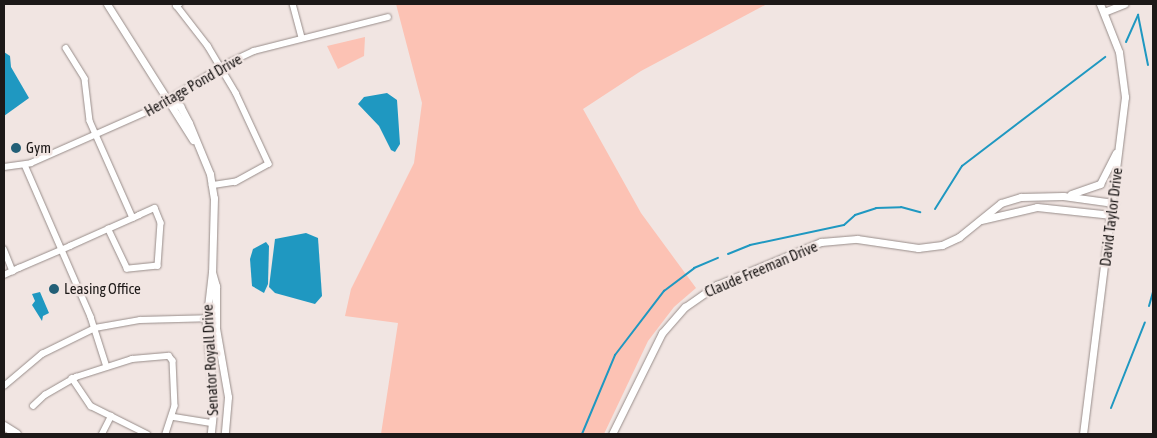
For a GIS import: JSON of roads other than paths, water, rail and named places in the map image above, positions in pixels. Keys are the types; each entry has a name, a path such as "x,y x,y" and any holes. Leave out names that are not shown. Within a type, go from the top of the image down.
{"main road":[{"path":"4,426 17,434"}],"street":[{"path":"107,4 169,100 174,114 197,144 212,186 215,206 212,272"},
{"path":"180,4 177,6 220,68 269,164 236,182 212,186"},
{"path":"293,4 302,38"},
{"name":"David Taylor Drive","path":"1083,434 1114,203 1125,97 1123,74 1100,4"},
{"path":"1104,12 1124,4"},
{"name":"Heritage Pond Drive","path":"4,167 25,165 96,135 169,100 220,68 254,51 388,17"},
{"path":"66,48 85,79 88,115 133,218"},
{"path":"1050,195 1082,192 1100,184 1110,169 1121,136"},
{"path":"25,165 95,328 107,367"},
{"name":"Claude Freeman Drive","path":"612,434 662,333 685,307 709,289 812,244 857,239 930,248 954,240 981,220 992,209 1007,201 1050,195 1114,203"},
{"name":"Claude Freeman Drive","path":"981,220 1031,207 1112,215"},
{"path":"4,275 155,208 162,226 157,268 127,269 108,229"},
{"path":"4,250 13,271"},
{"name":"Senator Royall Drive","path":"211,434 213,423 206,318 212,272"},
{"name":"Senator Royall Drive","path":"212,272 216,286 216,318 228,397 225,434"},
{"path":"4,386 42,354 95,328 140,320 216,318"},
{"path":"33,406 72,378 132,359 171,357 174,417 166,434"},
{"path":"72,378 88,404 147,434"},
{"path":"102,434 111,416"},
{"path":"174,417 213,423"}],"water":[{"path":"4,52 10,56 11,67 29,98 4,116"},
{"path":"387,93 397,100 400,144 395,152 391,150 379,126 358,104 364,97"},
{"path":"306,233 318,238 322,296 315,304 275,293 269,287 275,239"},
{"path":"266,242 269,246 268,284 264,293 252,286 250,259 253,249"},
{"path":"40,292 49,313 43,316 42,321 32,305 35,301 32,294"}],"waterway":[{"path":"1138,15 1148,65"},
{"path":"1126,42 1138,15"},
{"path":"935,209 962,166 1105,57"},
{"path":"728,254 750,245 844,225 855,215 876,208 901,207 920,212"},
{"path":"582,434 615,355 664,291 694,268 718,258"},
{"path":"1149,306 1153,292"},
{"path":"1111,408 1145,322"}],"place":[{"name":"Gym","path":"16,148"},
{"name":"Leasing Office","path":"54,289"}]}
